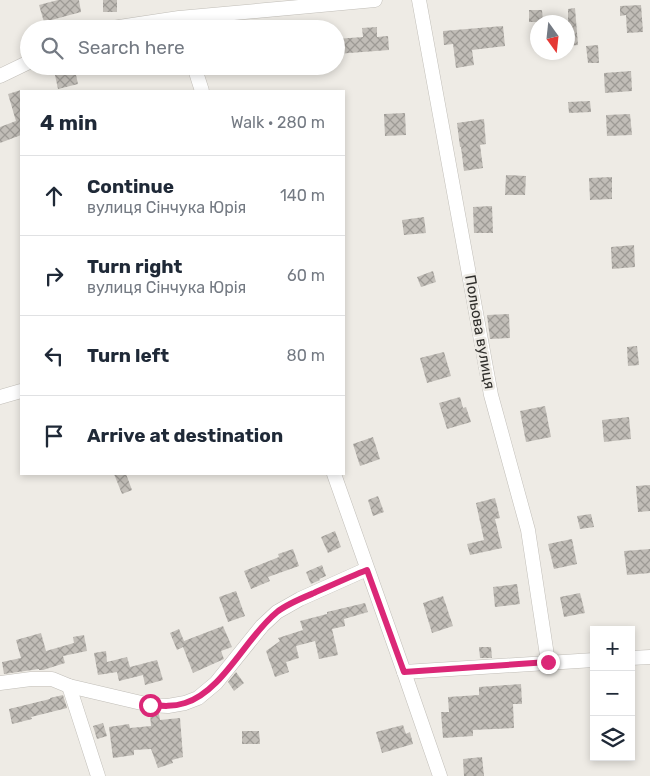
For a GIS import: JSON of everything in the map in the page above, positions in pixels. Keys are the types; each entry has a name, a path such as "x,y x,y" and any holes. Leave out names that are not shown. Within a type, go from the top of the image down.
{"street":[{"path":"206,20 376,0"},
{"name":"Польова вулиця","path":"419,0 491,395 528,530 548,662"},
{"path":"0,76 20,66"},
{"path":"197,75 202,90"},
{"path":"0,397 20,391"},
{"path":"334,475 440,776"},
{"path":"0,683 31,679 52,679 69,686 150,705 168,706 185,703 198,698 216,683 262,626 278,612 300,599 367,570"},
{"path":"635,658 650,657"},
{"path":"404,672 590,660"},
{"path":"69,686 98,776"}],"building":[{"path":"58,0 79,0 81,12 51,20 43,20 39,5"},
{"path":"103,0 117,0 117,12 103,12"},
{"path":"641,5 643,32 627,33 626,15 620,16 620,6"},
{"path":"575,8 578,45 575,45 575,15 568,15 568,9"},
{"path":"529,10 542,10 542,15 530,15 529,22"},
{"path":"503,26 505,46 472,50 474,65 456,68 453,44 444,45 443,31"},
{"path":"377,27 377,37 388,36 389,50 345,53 345,38 363,37 362,28"},
{"path":"598,45 599,63 588,63 586,46"},
{"path":"631,71 632,91 605,93 604,73"},
{"path":"55,75 76,75 78,84 58,89"},
{"path":"20,90 20,135 0,143 0,127 16,121 8,94"},
{"path":"590,101 591,112 569,113 568,102"},
{"path":"405,113 406,135 385,136 384,114"},
{"path":"630,114 632,135 607,136 606,115"},
{"path":"484,119 486,144 480,145 483,168 464,171 457,123"},
{"path":"506,175 526,176 525,195 505,195"},
{"path":"612,177 612,199 590,200 589,178"},
{"path":"492,206 493,233 474,233 473,207"},
{"path":"424,217 426,233 404,235 402,220"},
{"path":"634,245 635,267 612,269 611,247"},
{"path":"433,271 436,282 421,287 417,277"},
{"path":"509,314 510,338 490,339 487,315"},
{"path":"637,346 639,365 628,366 627,347"},
{"path":"444,352 451,376 427,383 420,358"},
{"path":"460,397 463,408 466,407 471,422 447,429 439,403"},
{"path":"545,406 551,437 526,442 520,411"},
{"path":"629,417 631,439 604,442 602,420"},
{"path":"373,437 380,459 360,466 353,444"},
{"path":"114,475 126,475 132,490 122,494"},
{"path":"650,485 650,511 638,512 636,486"},
{"path":"378,496 384,512 373,516 368,500"},
{"path":"495,498 500,518 495,519 502,548 470,555 467,544 484,540 476,503"},
{"path":"591,514 594,527 580,529 577,516"},
{"path":"335,531 341,547 328,553 321,537"},
{"path":"572,539 577,564 554,569 548,544"},
{"path":"293,549 299,566 268,577 270,581 251,589 244,571 279,557 278,554"},
{"path":"650,549 650,573 627,575 624,551"},
{"path":"322,565 326,576 311,584 306,572"},
{"path":"517,584 520,604 495,607 493,587"},
{"path":"236,591 245,616 228,622 219,597"},
{"path":"580,593 585,613 564,617 560,597"},
{"path":"443,596 453,626 432,633 423,603"},
{"path":"365,603 368,612 344,619 345,626 332,629 338,655 319,659 315,641 296,646 299,658 286,662 289,672 275,677 266,651 280,641 278,638 303,630 300,621"},
{"path":"223,626 232,647 221,651 224,659 193,673 183,647 177,650 170,633 179,629 184,641"},
{"path":"41,633 46,651 74,643 73,637 84,635 87,651 63,656 65,663 43,670 4,674 2,662 21,658 16,640"},
{"path":"479,647 491,647 492,658 480,658"},
{"path":"106,651 107,662 127,657 130,667 157,660 163,680 145,685 143,675 119,681 117,672 98,675 94,653"},
{"path":"236,672 244,683 234,691 228,682"},
{"path":"521,684 522,704 513,704 514,728 473,730 473,736 443,738 441,712 449,712 448,697 479,695 479,687"},
{"path":"63,695 67,708 12,724 9,709"},
{"path":"150,714 159,714 160,720 180,718 183,757 172,760 173,763 158,768 151,749 134,750 134,755 113,758 109,727 129,724 130,728 151,726"},
{"path":"103,723 107,736 97,739 93,726"},
{"path":"403,725 406,734 410,732 413,744 382,753 376,732"},
{"path":"242,731 259,731 260,744 242,744"},
{"path":"482,757 484,776 464,776 463,759"}],"route":[{"path":"150,705 168,706 198,698 216,683 262,626 278,612 300,599 367,570 404,672 548,662"}]}
